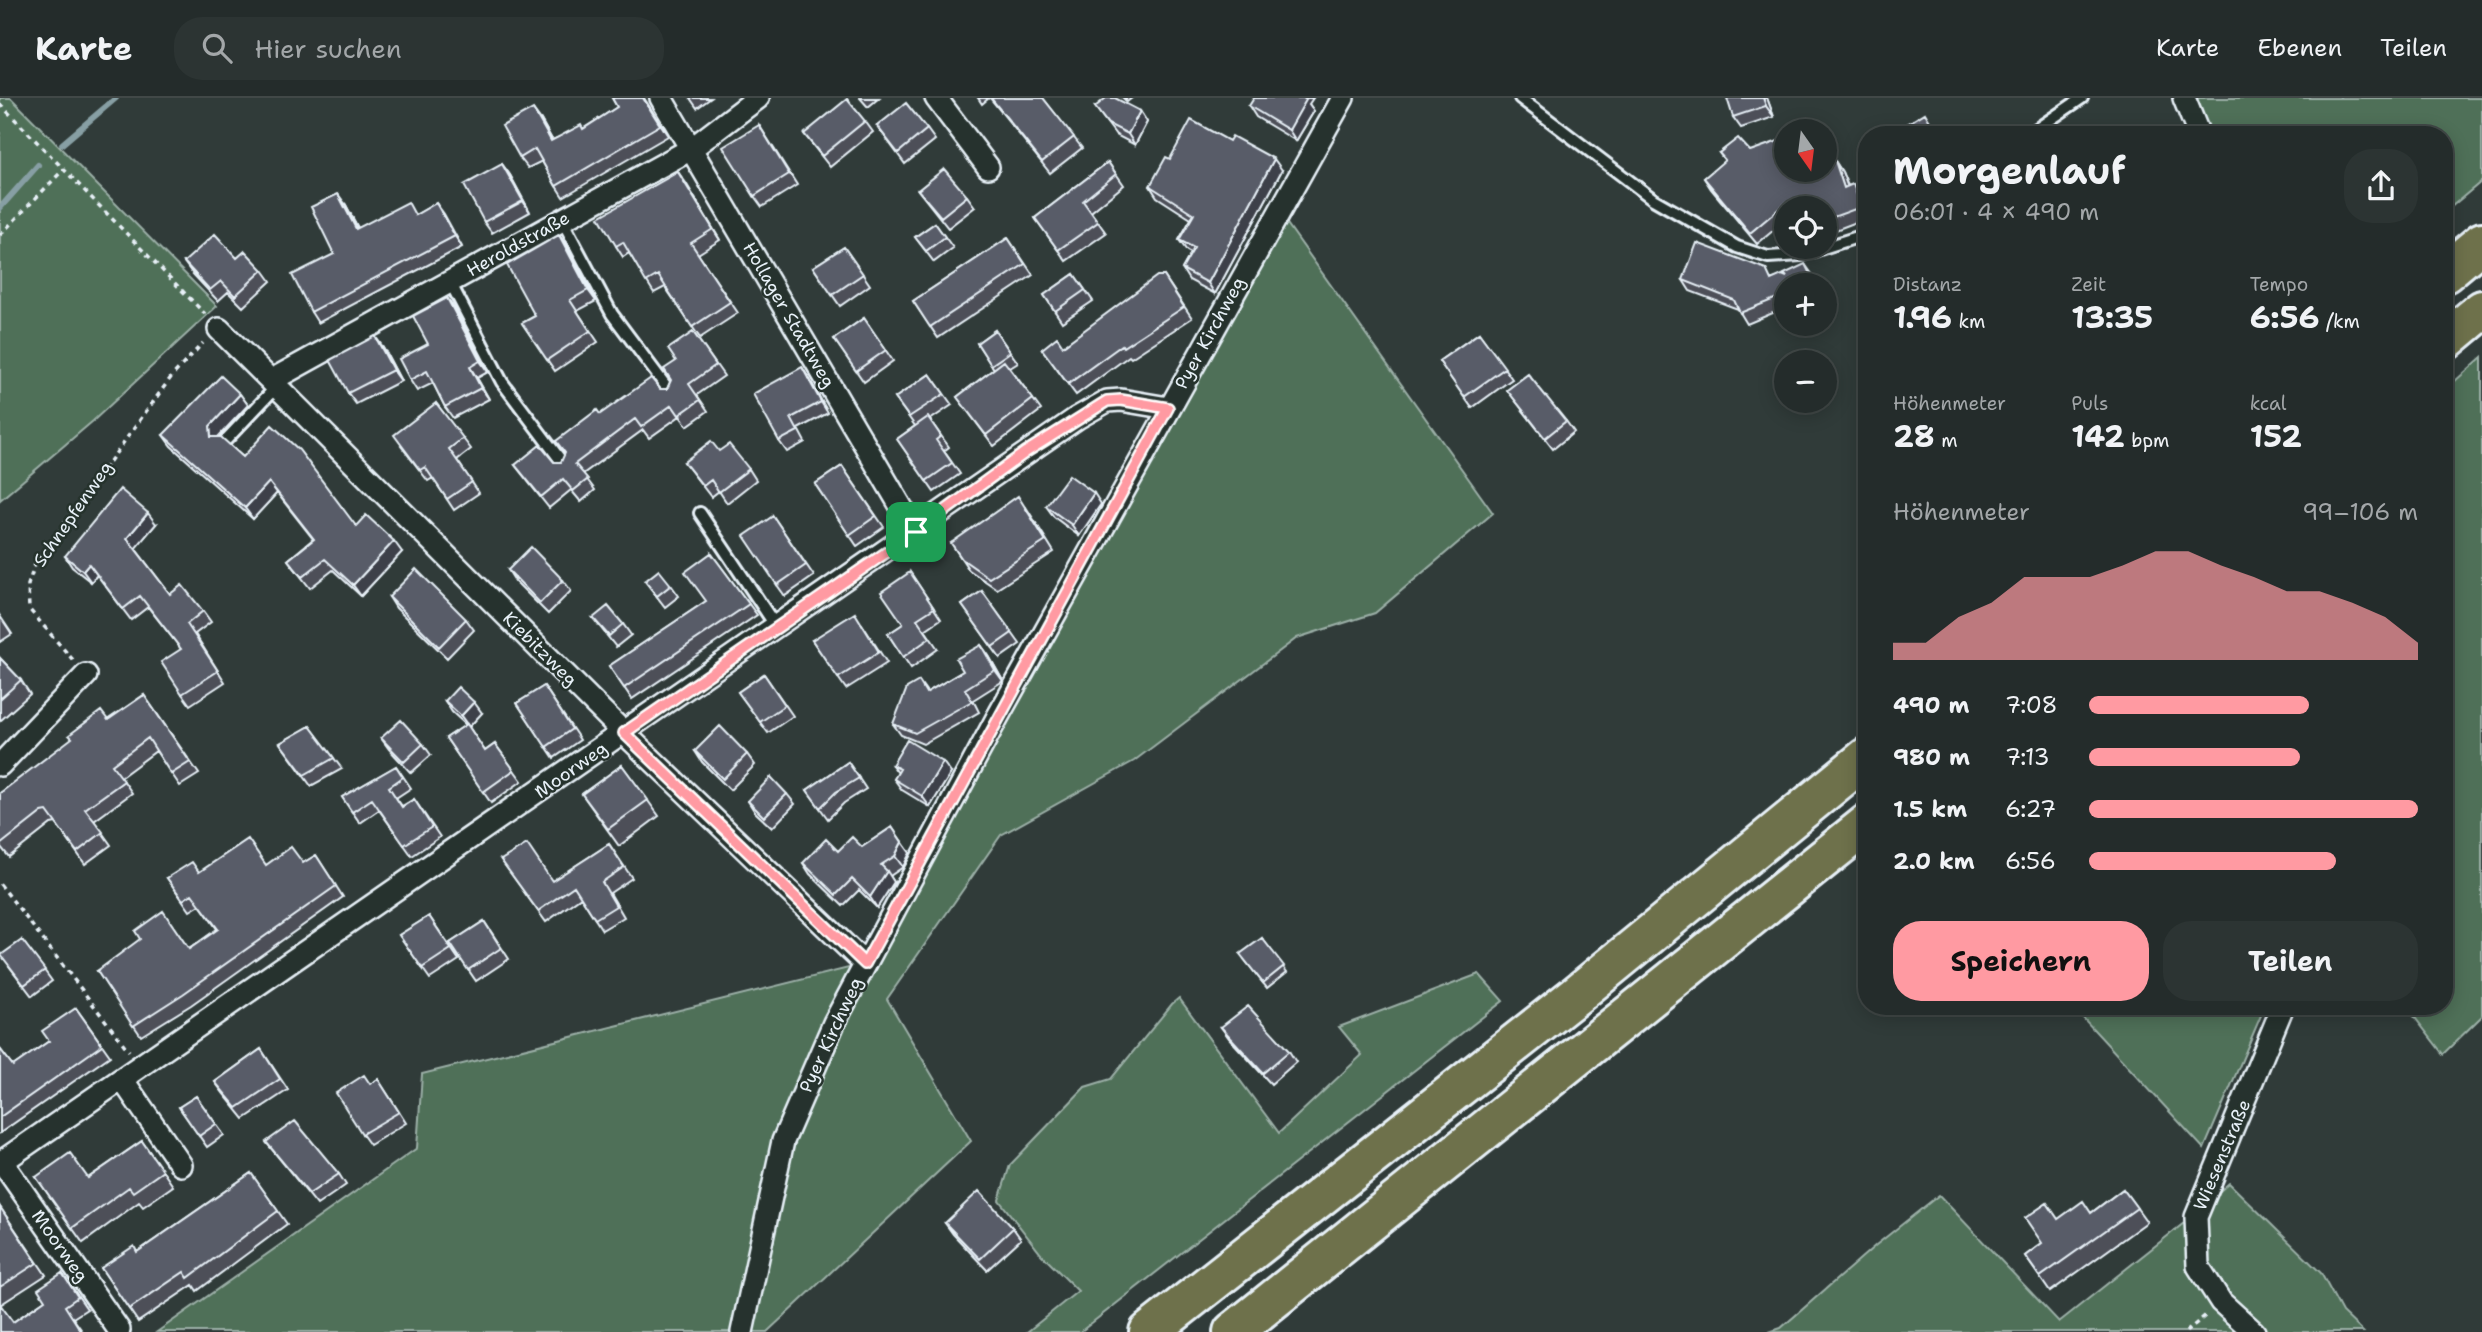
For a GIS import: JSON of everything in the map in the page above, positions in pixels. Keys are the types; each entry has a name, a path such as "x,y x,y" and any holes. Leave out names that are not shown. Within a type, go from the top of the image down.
{"highway":[{"path":"2453,266 2482,242"},
{"path":"2453,334 2482,310"},
{"path":"1149,1332 1575,996 1858,764"},
{"path":"1233,1332 1858,831"}],"street":[{"name":"Hollager Stadtweg","path":"661,98 916,532"},
{"name":"Heroldstraße","path":"275,382 691,149 758,98"},
{"path":"936,98 988,167"},
{"name":"Pyer Kirchweg","path":"742,1332 783,1141 834,1023 1168,408 1343,98"},
{"path":"2184,98 2195,126"},
{"name":"Kiebitzweg","path":"219,329 624,733 865,964"},
{"name":"Moorweg","path":"119,1330 1,1162 916,532 1026,452 1107,401 1121,400 1168,408"},
{"path":"0,765 86,675"},
{"name":"Wiesenstraße","path":"2254,1332 2221,1302 2198,1266 2196,1217 2279,1015"},
{"path":"122,1079 181,1165"}],"lane":[{"path":"1520,98 1653,199 1737,247 1768,257 1801,255 1858,236"},
{"path":"2041,126 2082,98"},
{"path":"562,220 612,314 671,393"},
{"path":"450,282 502,382 565,466"},
{"path":"224,442 275,382"},
{"path":"700,513 777,628"}],"path":[{"path":"0,104 219,329"},
{"path":"0,235 64,169"},
{"name":"Schnepfenweg","path":"86,675 29,609 28,585 36,564 172,376 219,329"},
{"path":"0,884 141,1066"}],"green space":[{"path":"0,98 11,98 217,306 93,421 0,500"},
{"path":"2184,98 2482,98 2482,181 2453,205 2453,126 2195,126"},
{"path":"1278,211 1493,513 1375,613 1297,638 1134,761 1001,835 887,999 971,1141 767,1332 157,1332 417,1148 422,1074 865,964"},
{"path":"2482,357 2482,1016 2443,1054 2413,1015 2453,1015 2453,383"},
{"path":"1479,974 1503,1001 1080,1332 1027,1332 1078,1291 1041,1254 999,1200 1010,1165 1085,1087 1111,1079 1179,998 1279,1133 1362,1055 1339,1027"},
{"path":"2080,1015 2261,1015 2204,1149"},
{"path":"2229,1183 2321,1273 2342,1312 2363,1332 1769,1332 1781,1328 1876,1245 1939,1195 2059,1322 2184,1223"}],"building":[{"path":"612,98 643,98 660,125 556,186 535,149 520,158 502,126 533,109 551,141 581,125 583,129 617,107"},
{"path":"991,98 1043,98 1074,137 1042,162"},
{"path":"1106,98 1115,98 1140,111 1128,134 1108,124 1095,107"},
{"path":"1254,98 1306,100 1289,130 1249,106"},
{"path":"1727,98 1763,98 1766,106 1733,117"},
{"path":"847,99 865,121 822,156 804,134"},
{"path":"906,103 927,129 898,153 877,126"},
{"path":"1925,113 1933,126 1904,126"},
{"path":"1191,120 1229,141 1232,136 1274,159 1208,283 1182,269 1194,248 1179,240 1194,214 1150,186 1166,157 1170,159"},
{"path":"759,125 789,174 754,196 723,147"},
{"path":"1738,138 1750,151 1774,143 1774,182 1838,182 1838,170 1844,188 1853,184 1858,208 1837,216 1837,196 1774,196 1774,213 1750,233 1704,178 1725,160 1719,153"},
{"path":"1108,162 1116,174 1083,201 1098,222 1058,250 1035,218"},
{"path":"502,164 523,201 484,222 464,185"},
{"path":"944,169 967,196 941,217 918,190"},
{"path":"678,172 713,229 691,243 730,302 692,327 658,275 646,282 623,242 616,246 599,217"},
{"path":"338,194 356,229 408,202 415,215 436,203 455,236 311,312 292,275 334,254 311,207"},
{"path":"935,223 945,237 926,251 915,237"},
{"path":"215,234 237,258 245,251 263,270 235,296 221,281 210,290 184,262"},
{"path":"559,235 588,290 570,300 590,331 547,360 522,323 535,316 507,265"},
{"path":"1008,238 1025,264 930,327 913,301"},
{"path":"1697,243 1766,269 1771,280 1774,279 1774,299 1740,313 1734,300 1683,280"},
{"path":"844,247 863,274 832,295 813,267"},
{"path":"1805,264 1810,273 1786,273"},
{"path":"1074,274 1085,290 1055,311 1044,295"},
{"path":"1157,276 1164,276 1184,307 1123,347 1122,345 1068,384 1042,349 1057,337 1063,346"},
{"path":"447,298 480,361 470,367 481,388 445,407 427,371 410,380 399,359 428,344 413,316"},
{"path":"864,318 886,350 856,371 834,339"},
{"path":"995,330 1010,352 991,365 977,343"},
{"path":"693,332 716,365 689,384 700,400 679,415 672,405 641,427 635,419 575,464 588,479 573,491 563,479 541,497 515,465 540,445 554,462 561,462 565,453 556,441 597,410 600,414 651,378 660,389 667,389 671,380 664,369 676,361 668,349"},
{"path":"1479,333 1505,368 1464,397 1439,361"},
{"path":"375,336 393,370 348,393 330,360"},
{"path":"1004,361 1033,399 986,435 957,397"},
{"path":"802,367 821,402 791,418 798,431 779,441 753,394"},
{"path":"930,374 944,394 909,417 895,398"},
{"path":"1528,374 1566,421 1545,438 1507,390"},
{"path":"221,376 240,394 210,426 211,437 221,437 243,457 272,425 299,450 356,526 366,515 394,541 353,585 325,559 302,577 288,560 314,539 269,482 245,508 163,435"},
{"path":"436,403 463,438 449,449 472,482 447,499 425,467 420,470 394,435"},
{"path":"928,417 941,436 936,440 952,463 926,481 897,439"},
{"path":"711,441 719,451 729,444 749,469 719,492 711,480 703,486 684,462"},
{"path":"842,466 876,516 849,535 815,484"},
{"path":"1069,475 1094,493 1072,525 1046,506"},
{"path":"120,489 148,513 127,538 170,594 182,585 203,611 187,624 218,671 182,694 161,662 181,649 140,596 123,609 89,564 83,571 65,556"},
{"path":"1018,496 1046,541 989,578 962,559 951,543"},
{"path":"773,516 806,565 777,585 744,536"},
{"path":"531,547 563,580 540,603 508,570"},
{"path":"711,553 749,604 624,688 609,666 706,601 685,572"},
{"path":"416,569 466,619 439,647 389,597"},
{"path":"659,570 671,585 657,596 645,581"},
{"path":"910,572 934,608 917,619 930,638 903,657 888,634 903,624 881,592"},
{"path":"982,591 1012,633 992,647 962,605"},
{"path":"608,606 623,624 609,636 593,618"},
{"path":"855,613 879,652 838,678 812,640"},
{"path":"981,645 995,670 965,689 972,701 915,733 893,724 907,688 919,681 926,693 963,671 956,659"},
{"path":"0,658 21,680 0,699"},
{"path":"764,674 785,705 760,722 738,692"},
{"path":"544,686 572,729 546,747 517,703"},
{"path":"458,687 474,702 461,716 445,701"},
{"path":"144,695 190,762 171,774 148,738 112,765 124,781 85,809 103,832 77,852 47,811 42,812 0,845 0,793 72,738 69,735 101,711 108,720"},
{"path":"401,720 423,744 404,762 381,738"},
{"path":"467,724 485,751 495,744 514,770 483,792 446,738"},
{"path":"310,726 334,758 304,775 280,743"},
{"path":"720,726 747,754 723,779 695,751"},
{"path":"907,740 943,762 922,796 894,779 900,769 892,765"},
{"path":"848,762 859,778 836,792 820,808 807,790"},
{"path":"622,765 648,800 608,829 582,794"},
{"path":"396,766 403,777 389,787 402,807 414,799 432,827 404,845 372,799 352,812 342,797"},
{"path":"771,777 787,794 764,817 748,801"},
{"path":"892,827 902,842 895,856 881,865 887,871 870,897 852,879 836,895 803,863 826,839 838,851 852,837 862,847"},
{"path":"248,839 266,865 291,847 303,863 316,855 336,886 133,1026 97,971 140,939 135,931 163,911 189,949 218,929 192,894 183,900 167,878 192,862 199,872"},
{"path":"527,844 552,881 609,844 624,867 602,882 616,906 595,919 574,886 538,911 501,860"},
{"path":"429,916 451,949 422,968 399,935"},
{"path":"484,921 501,948 468,970 450,943"},
{"path":"1262,938 1284,966 1263,983 1240,954"},
{"path":"22,940 45,970 24,985 1,955"},
{"path":"1248,1006 1289,1051 1263,1073 1221,1027"},
{"path":"76,1008 102,1045 0,1117 0,1049 13,1066 49,1041 42,1031"},
{"path":"261,1049 280,1079 237,1108 215,1082"},
{"path":"364,1075 370,1084 378,1079 399,1112 362,1134 336,1093"},
{"path":"196,1096 216,1124 199,1136 179,1107"},
{"path":"295,1121 339,1174 309,1194 266,1142"},
{"path":"142,1141 163,1171 133,1192 129,1187 72,1228 36,1177 70,1153 88,1178"},
{"path":"251,1173 278,1211 188,1278 184,1272 129,1309 101,1268 134,1246 137,1252"},
{"path":"2123,1189 2137,1208 2040,1277 2025,1256 2042,1243 2025,1218 2047,1203 2058,1219 2083,1201 2091,1213"},
{"path":"979,1191 1013,1228 980,1259 945,1223"},
{"path":"0,1207 37,1263 0,1287"},
{"path":"62,1273 78,1297 65,1306 81,1331 0,1332 0,1304 13,1322 45,1300 38,1289"}],"waterway":[{"path":"62,144 116,98"},
{"path":"0,208 38,165"}],"route":[{"path":"1121,400 1168,408 865,964 624,733 916,532 1026,452 1107,401 1121,400"}]}
